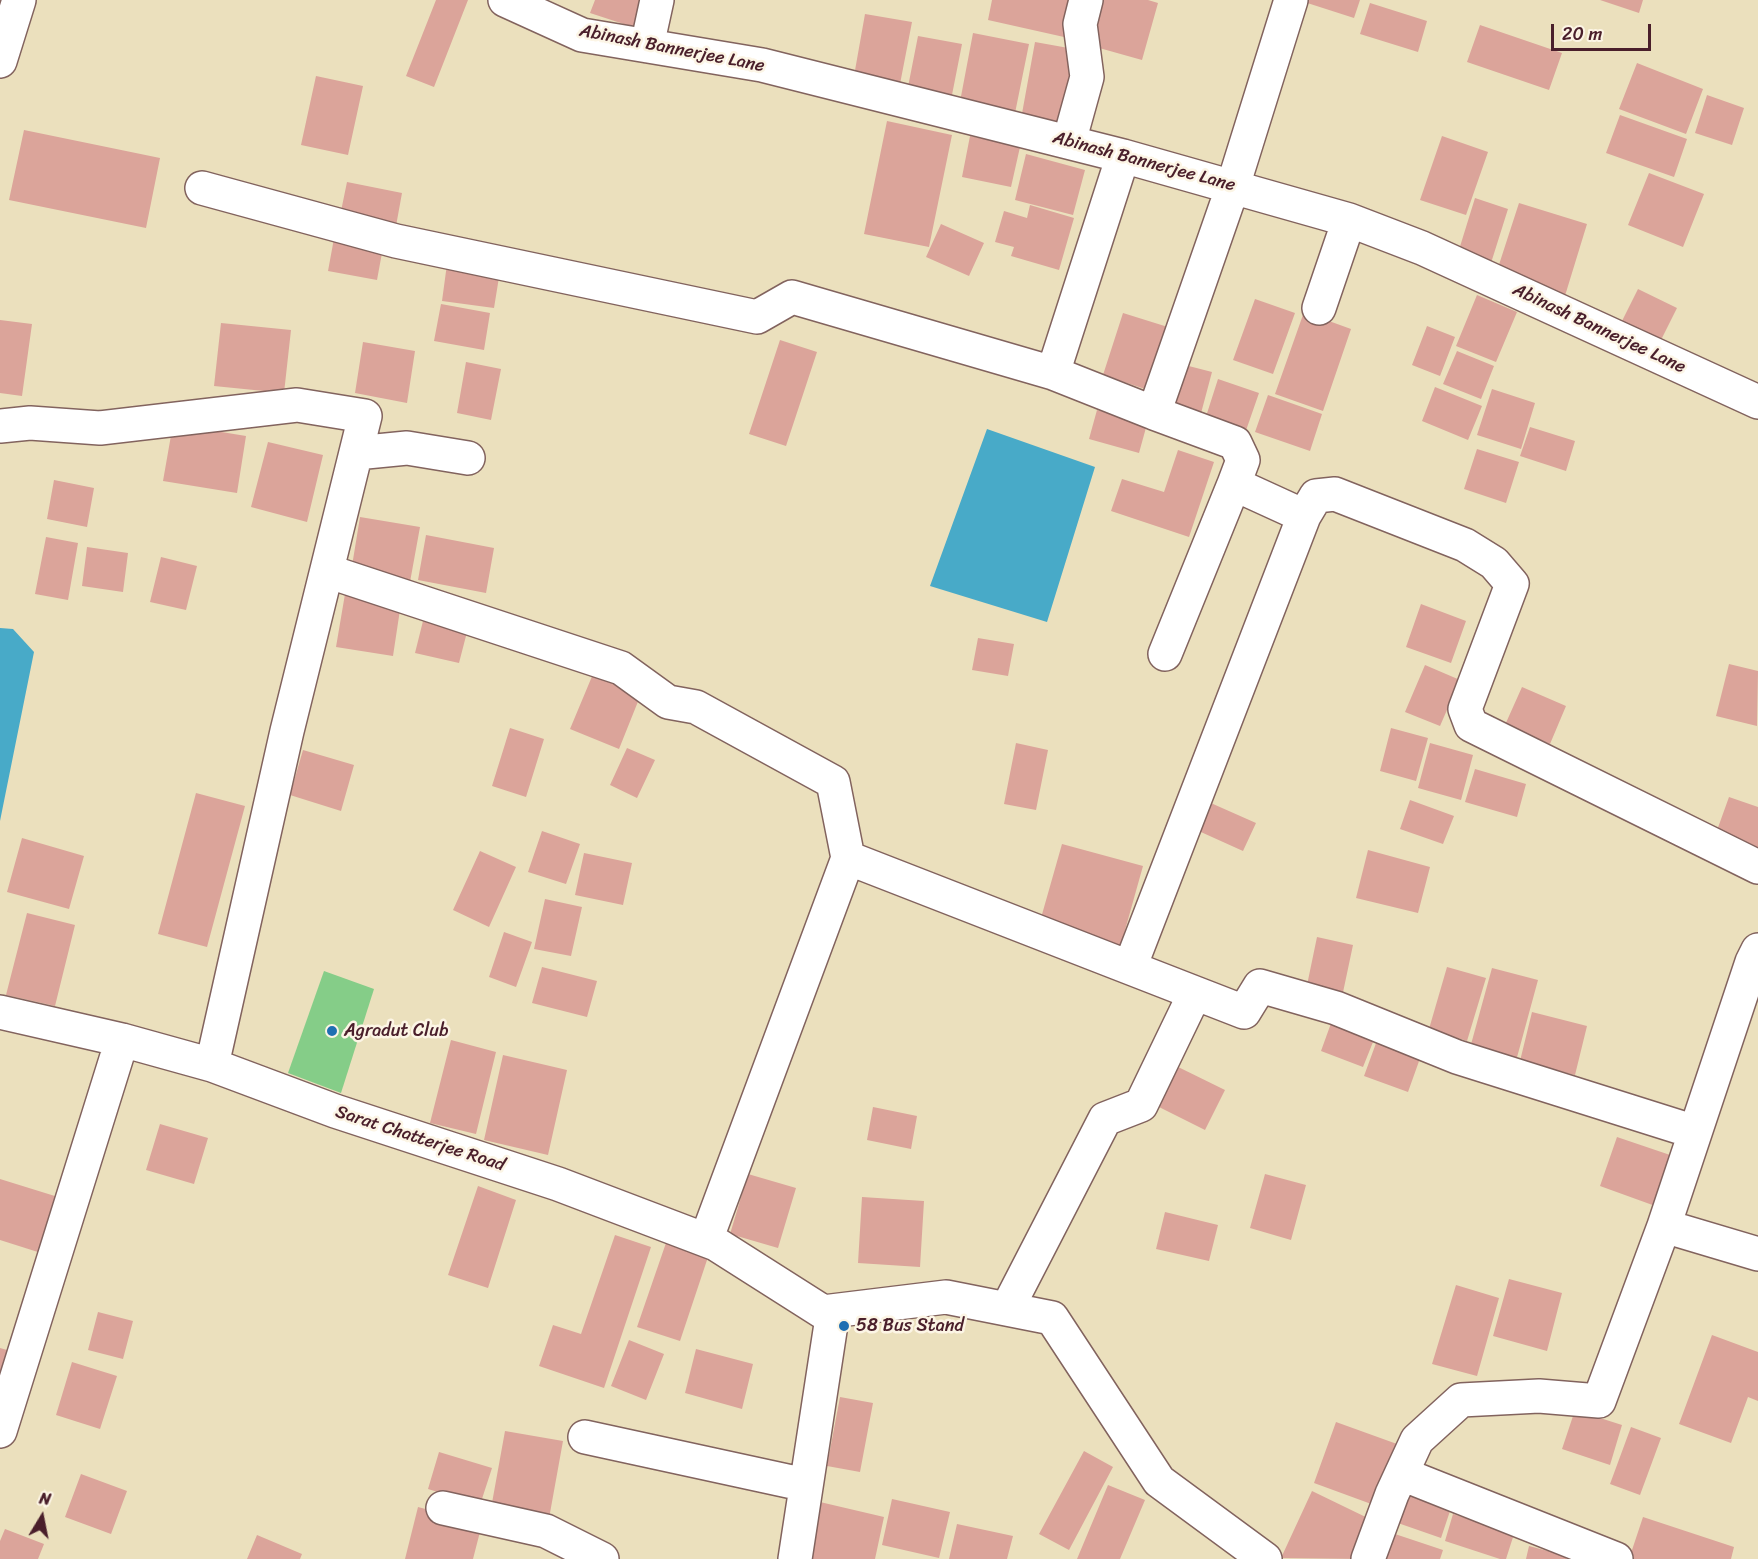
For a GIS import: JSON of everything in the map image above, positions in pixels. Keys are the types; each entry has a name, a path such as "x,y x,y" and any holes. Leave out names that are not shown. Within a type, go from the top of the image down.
{"street":[{"path":"0,62 19,0"},
{"name":"Abinash Bannerjee Lane","path":"505,0 582,35 762,65 1123,156 1349,220 1422,248 1758,402"},
{"path":"647,46 657,0"},
{"path":"1069,142 1087,77 1080,24 1086,0"},
{"path":"1154,413 1233,186 1292,0"},
{"path":"1053,373 1123,156"},
{"path":"202,188 396,241 756,316 792,297 1053,373 1235,443 1244,460 1165,654"},
{"path":"1319,308 1349,220"},
{"path":"0,426 30,423 100,428 297,405 366,416 287,731 212,1065"},
{"path":"356,453 407,448 468,458"},
{"path":"1234,484 1304,516"},
{"path":"1130,968 1304,516 1316,496 1335,494 1465,545 1494,562 1512,584 1466,709 1471,725 1758,867"},
{"path":"327,571 621,668 669,702 696,707 833,782 848,858 706,1240"},
{"path":"848,858 1244,1012 1260,986 1336,1008 1457,1057 1695,1132"},
{"path":"1368,1559 1417,1440 1461,1400 1539,1396 1599,1401 1664,1226 1752,962 1758,950"},
{"path":"1007,1309 1105,1119 1141,1105 1195,993"},
{"name":"Sarat Chatterjee Road","path":"0,1012 123,1040 212,1065 335,1111 558,1184 716,1244 828,1311"},
{"path":"0,1431 123,1040"},
{"path":"1664,1226 1758,1254"},
{"path":"795,1559 828,1311 946,1297 1052,1318 1160,1481 1265,1559"},
{"path":"585,1437 806,1485"},
{"path":"1402,1474 1616,1559"},
{"path":"442,1508 546,1532 602,1559"}],"green space":[{"name":"Agradut Club","path":"324,971 374,989 341,1093 288,1073"}],"water":[{"path":"987,429 1095,467 1047,622 930,586"},
{"path":"0,628 13,629 34,652 0,821"}],"building":[{"path":"436,0 468,0 434,87 406,76"},
{"path":"595,0 646,0 636,28 590,13"},
{"path":"992,0 1072,0 1064,37 988,20"},
{"path":"1097,0 1148,0 1158,3 1142,60 1085,44"},
{"path":"1298,0 1360,0 1354,18"},
{"path":"1600,0 1643,0 1639,13"},
{"path":"1370,3 1427,21 1418,52 1360,34"},
{"path":"865,14 912,22 900,84 854,76"},
{"path":"1480,25 1562,53 1549,90 1467,62"},
{"path":"973,33 1029,44 1014,118 959,107"},
{"path":"918,36 962,44 951,100 907,92"},
{"path":"1035,42 1074,49 1060,126 1021,119"},
{"path":"1637,63 1703,89 1686,134 1619,109"},
{"path":"316,76 363,86 348,155 301,145"},
{"path":"1707,95 1744,108 1732,145 1695,133"},
{"path":"1620,115 1687,139 1674,177 1606,153"},
{"path":"887,121 952,135 929,247 864,234"},
{"path":"24,130 160,158 146,228 9,200"},
{"path":"970,136 1020,147 1011,187 962,177"},
{"path":"1442,136 1488,152 1466,215 1420,200"},
{"path":"1026,154 1085,170 1073,215 1015,200"},
{"path":"1649,173 1704,194 1683,247 1628,225"},
{"path":"347,182 402,193 396,226 340,216"},
{"path":"1475,198 1508,209 1491,263 1458,253"},
{"path":"1519,203 1587,224 1564,299 1495,277"},
{"path":"1030,205 1074,218 1059,270 1011,256 1014,247 995,242 1004,211 1027,218"},
{"path":"941,224 984,243 969,276 926,257"},
{"path":"335,233 384,242 377,280 328,271"},
{"path":"447,264 500,271 494,308 442,301"},
{"path":"1638,289 1677,308 1659,344 1620,325"},
{"path":"1477,295 1517,312 1496,362 1456,346"},
{"path":"1255,299 1295,313 1273,374 1233,360"},
{"path":"441,304 490,313 484,350 434,341"},
{"path":"1304,312 1351,329 1323,411 1275,394"},
{"path":"1123,313 1171,328 1151,391 1103,375"},
{"path":"0,320 32,324 22,396 0,393"},
{"path":"221,323 291,330 284,393 214,386"},
{"path":"1427,326 1455,337 1440,376 1412,365"},
{"path":"780,340 817,352 786,446 749,434"},
{"path":"363,342 415,351 407,403 355,393"},
{"path":"1457,351 1494,366 1481,399 1443,384"},
{"path":"466,362 501,369 491,420 457,413"},
{"path":"1181,364 1212,372 1200,417 1169,409"},
{"path":"1218,379 1259,393 1242,442 1202,429"},
{"path":"1435,387 1482,406 1468,440 1422,421"},
{"path":"1492,389 1535,403 1521,449 1477,435"},
{"path":"1268,395 1322,414 1310,451 1255,432"},
{"path":"1097,410 1147,424 1139,453 1089,439"},
{"path":"173,424 246,436 237,493 163,481"},
{"path":"1530,427 1575,441 1566,471 1520,456"},
{"path":"268,442 323,455 307,522 251,507"},
{"path":"1477,449 1519,462 1506,503 1464,489"},
{"path":"1178,450 1214,462 1189,537 1111,511 1122,479 1164,492"},
{"path":"54,480 94,488 87,527 47,519"},
{"path":"360,517 420,527 410,582 351,572"},
{"path":"426,535 494,548 486,593 418,580"},
{"path":"46,537 78,543 68,600 35,594"},
{"path":"87,547 128,553 123,592 82,586"},
{"path":"161,557 197,566 186,610 150,602"},
{"path":"345,594 401,603 393,656 336,647"},
{"path":"1421,604 1466,621 1451,663 1406,647"},
{"path":"423,621 467,632 459,663 415,653"},
{"path":"978,638 1014,644 1008,676 972,670"},
{"path":"1729,664 1758,671 1757,726 1716,716"},
{"path":"1425,665 1460,680 1440,726 1405,712"},
{"path":"593,674 641,694 619,749 570,729"},
{"path":"1522,687 1566,706 1550,744 1505,725"},
{"path":"510,728 544,739 526,797 492,786"},
{"path":"1391,728 1428,738 1416,781 1380,771"},
{"path":"1016,743 1048,750 1036,810 1004,804"},
{"path":"1430,743 1473,755 1461,800 1418,788"},
{"path":"627,748 655,760 637,798 610,785"},
{"path":"303,750 354,765 341,811 290,795"},
{"path":"1475,769 1526,784 1517,817 1465,802"},
{"path":"196,793 245,806 207,947 158,934"},
{"path":"1729,797 1758,807 1758,851 1715,836"},
{"path":"1204,800 1256,823 1243,851 1192,828"},
{"path":"1410,800 1454,816 1443,844 1400,829"},
{"path":"542,831 580,844 566,884 528,872"},
{"path":"22,838 84,856 69,909 7,892"},
{"path":"1062,844 1143,866 1120,948 1039,925"},
{"path":"1368,850 1430,867 1418,913 1356,898"},
{"path":"480,851 516,867 489,927 453,910"},
{"path":"584,853 632,863 623,905 575,895"},
{"path":"545,899 582,907 571,956 534,949"},
{"path":"27,913 75,925 55,1006 6,995"},
{"path":"504,932 532,942 516,987 489,977"},
{"path":"1317,937 1353,945 1342,997 1306,990"},
{"path":"542,967 597,981 587,1017 532,1003"},
{"path":"1447,967 1486,978 1467,1041 1429,1029"},
{"path":"1492,968 1538,980 1516,1061 1470,1048"},
{"path":"1532,1012 1587,1026 1575,1075 1520,1061"},
{"path":"1334,1015 1377,1032 1363,1067 1321,1051"},
{"path":"1379,1035 1423,1050 1408,1092 1364,1076"},
{"path":"451,1040 496,1052 476,1134 430,1123"},
{"path":"503,1055 567,1070 548,1155 484,1140"},
{"path":"1170,1063 1225,1090 1205,1130 1151,1103"},
{"path":"873,1107 917,1116 911,1149 867,1140"},
{"path":"160,1124 208,1138 194,1184 146,1170"},
{"path":"1617,1137 1676,1157 1658,1207 1600,1186"},
{"path":"748,1174 796,1188 778,1248 730,1234"},
{"path":"1265,1174 1306,1185 1291,1240 1250,1228"},
{"path":"0,1179 58,1197 41,1253 0,1240"},
{"path":"478,1186 516,1200 488,1288 448,1275"},
{"path":"862,1197 924,1201 920,1267 858,1263"},
{"path":"1165,1212 1218,1225 1209,1261 1156,1249"},
{"path":"615,1235 651,1247 604,1388 539,1366 553,1325 581,1334"},
{"path":"667,1240 709,1254 680,1341 637,1327"},
{"path":"1509,1279 1562,1293 1547,1351 1493,1336"},
{"path":"1456,1285 1499,1298 1477,1376 1432,1364"},
{"path":"98,1312 133,1321 123,1359 88,1350"},
{"path":"1712,1335 1758,1352 1758,1401 1748,1397 1731,1443 1679,1424"},
{"path":"629,1340 664,1354 646,1400 611,1386"},
{"path":"0,1348 14,1352 0,1388"},
{"path":"696,1349 753,1364 742,1409 685,1393"},
{"path":"72,1362 117,1376 100,1429 56,1415"},
{"path":"840,1397 873,1403 860,1472 827,1466"},
{"path":"1575,1410 1622,1425 1610,1465 1562,1449"},
{"path":"1336,1422 1397,1444 1374,1505 1314,1483"},
{"path":"1631,1427 1661,1438 1640,1495 1610,1484"},
{"path":"505,1431 563,1441 548,1524 490,1514"},
{"path":"1084,1451 1113,1467 1069,1550 1039,1534"},
{"path":"439,1452 492,1468 480,1505 428,1489"},
{"path":"81,1474 127,1491 111,1534 65,1517"},
{"path":"1108,1485 1145,1500 1120,1559 1077,1559"},
{"path":"1407,1487 1453,1502 1441,1538 1395,1522"},
{"path":"1312,1491 1378,1523 1361,1559 1281,1558"},
{"path":"892,1499 950,1512 939,1558 882,1545"},
{"path":"820,1502 884,1517 875,1559 808,1559"},
{"path":"418,1507 482,1524 473,1559 405,1559"},
{"path":"1453,1514 1514,1534 1506,1559 1445,1541"},
{"path":"1643,1517 1734,1547 1731,1559 1629,1559"},
{"path":"957,1524 1013,1536 1007,1559 949,1559"},
{"path":"5,1529 44,1544 38,1559 0,1559 0,1541"},
{"path":"1389,1532 1443,1550 1440,1559 1380,1559"},
{"path":"257,1535 302,1554 300,1559 247,1559"},
{"path":"1529,1546 1567,1556 1566,1559 1526,1559"}],"place":[{"name":"Agradut Club","path":"332,1031"},
{"name":"58 Bus Stand","path":"844,1326"}]}
